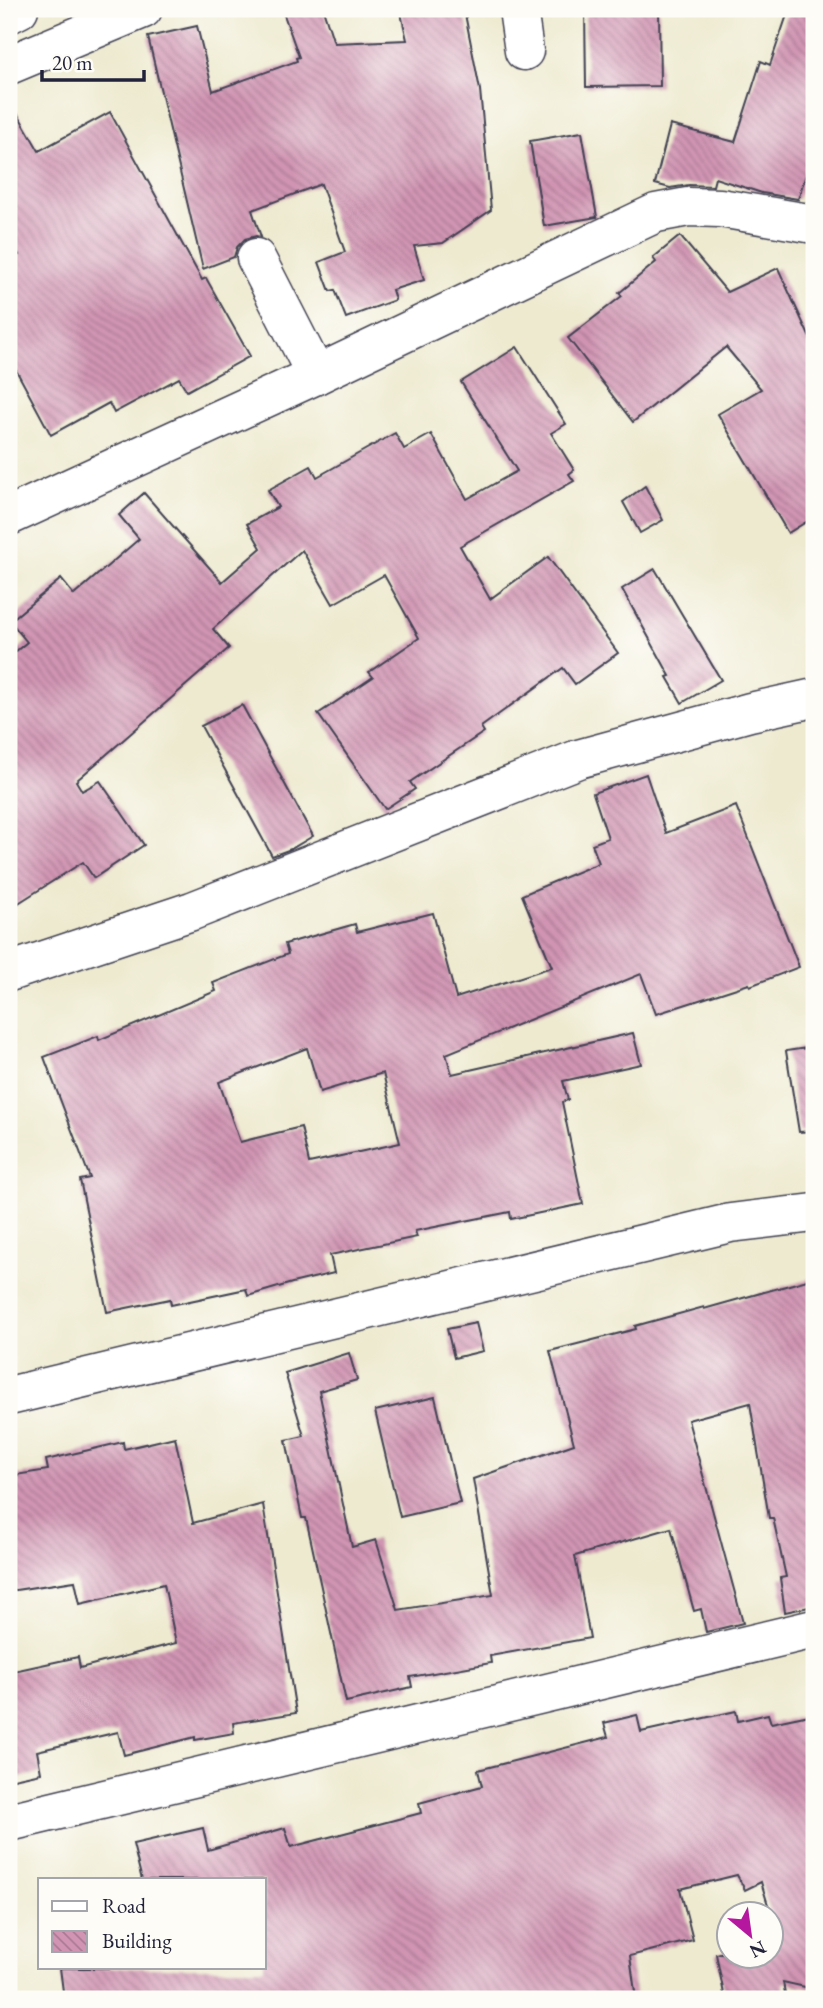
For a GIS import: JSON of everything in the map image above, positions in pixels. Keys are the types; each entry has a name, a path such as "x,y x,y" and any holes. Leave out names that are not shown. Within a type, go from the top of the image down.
{"street":[{"path":"9,14 19,9"},
{"path":"9,65 143,9"},
{"path":"518,9 524,51"},
{"path":"9,516 656,213 688,207 720,208 814,224"},
{"path":"256,258 316,374"},
{"path":"9,972 192,911 578,759 750,712 814,698"},
{"path":"9,1395 730,1223 814,1213"},
{"path":"9,1822 814,1629"}],"building":[{"path":"282,9 323,9 334,43 407,40 400,9 464,9 480,90 491,210 443,243 414,246 424,280 392,290 395,300 346,318 335,290 330,291 319,262 345,252 321,184 252,210 261,237 245,239 237,247 234,257 203,269 148,37 197,26 213,91 297,61 296,58 299,57"},
{"path":"585,9 659,9 660,86 586,87"},
{"path":"789,9 814,9 814,150 798,199 762,193 715,178 713,186 689,185 670,188 655,184 670,125 735,142 761,61 770,65"},
{"path":"9,99 39,151 110,112 202,280 206,278 250,356 187,391 179,378 114,413 109,403 51,435 9,357 9,261 19,255 9,236"},
{"path":"582,132 597,217 544,226 530,141"},
{"path":"680,236 727,292 778,268 814,347 814,517 788,533 718,414 761,389 726,347 633,422 568,338 622,296 619,293 656,262 653,258"},
{"path":"517,347 566,424 551,433 574,470 569,474 574,481 460,546 490,599 548,557 618,653 575,684 563,668 481,727 484,732 410,782 415,789 385,809 318,714 373,677 369,672 419,638 384,575 333,604 302,550 213,629 229,648 76,781 82,791 100,781 144,845 94,878 83,862 9,909 9,657 27,642 10,621 61,579 74,595 139,539 119,515 144,493 222,582 261,548 247,524 278,507 268,490 311,466 317,477 395,433 404,449 431,434 467,499 517,471 461,382"},
{"path":"645,486 663,520 640,533 623,502"},
{"path":"655,569 721,680 682,703 622,589"},
{"path":"242,705 313,836 272,856 201,726"},
{"path":"646,774 666,833 736,806 799,967 750,986 749,984 656,1014 641,974 446,1054 452,1074 633,1033 641,1064 563,1081 568,1100 562,1102 583,1204 511,1219 510,1212 415,1231 417,1237 330,1255 334,1273 248,1296 246,1289 171,1305 170,1299 107,1312 80,1180 90,1178 44,1057 98,1036 99,1040 216,991 213,983 288,954 285,944 355,924 357,932 433,913 456,998 552,967 522,895 599,863 592,844 608,838 593,793","holes":["307,1048 320,1092 383,1073 400,1143 309,1163 301,1127 240,1142 219,1082"]},
{"path":"814,1047 814,1131 799,1132 786,1051"},
{"path":"814,1278 814,1606 785,1612 780,1578 786,1577 773,1518 769,1518 750,1403 688,1420 743,1623 706,1632 701,1609 694,1611 671,1528 575,1556 590,1638 490,1656 491,1663 410,1677 412,1687 346,1702 286,1440 304,1436 285,1373 349,1353 357,1380 319,1391 352,1547 376,1540 398,1610 493,1595 473,1479 574,1444 550,1351"},
{"path":"476,1323 483,1351 454,1358 447,1329"},
{"path":"435,1397 460,1503 400,1517 375,1411"},
{"path":"175,1437 193,1523 263,1504 296,1713 233,1723 234,1733 195,1740 195,1737 124,1755 118,1732 37,1751 41,1773 9,1780 9,1672 78,1657 80,1668 176,1643 164,1584 80,1604 75,1581 9,1591 9,1476 48,1470 46,1460 123,1442 124,1449"},
{"path":"736,1711 738,1721 768,1714 771,1723 814,1714 814,1989 783,1982 786,1999 725,1999 719,1969 784,1969 784,1899 766,1899 761,1882 745,1890 737,1875 680,1889 693,1940 630,1956 636,1999 64,1999 60,1969 266,1969 266,1878 142,1878 133,1844 203,1828 208,1850 285,1828 291,1847 421,1813 419,1803 482,1786 478,1770 608,1737 604,1723 637,1715 641,1732"}]}
